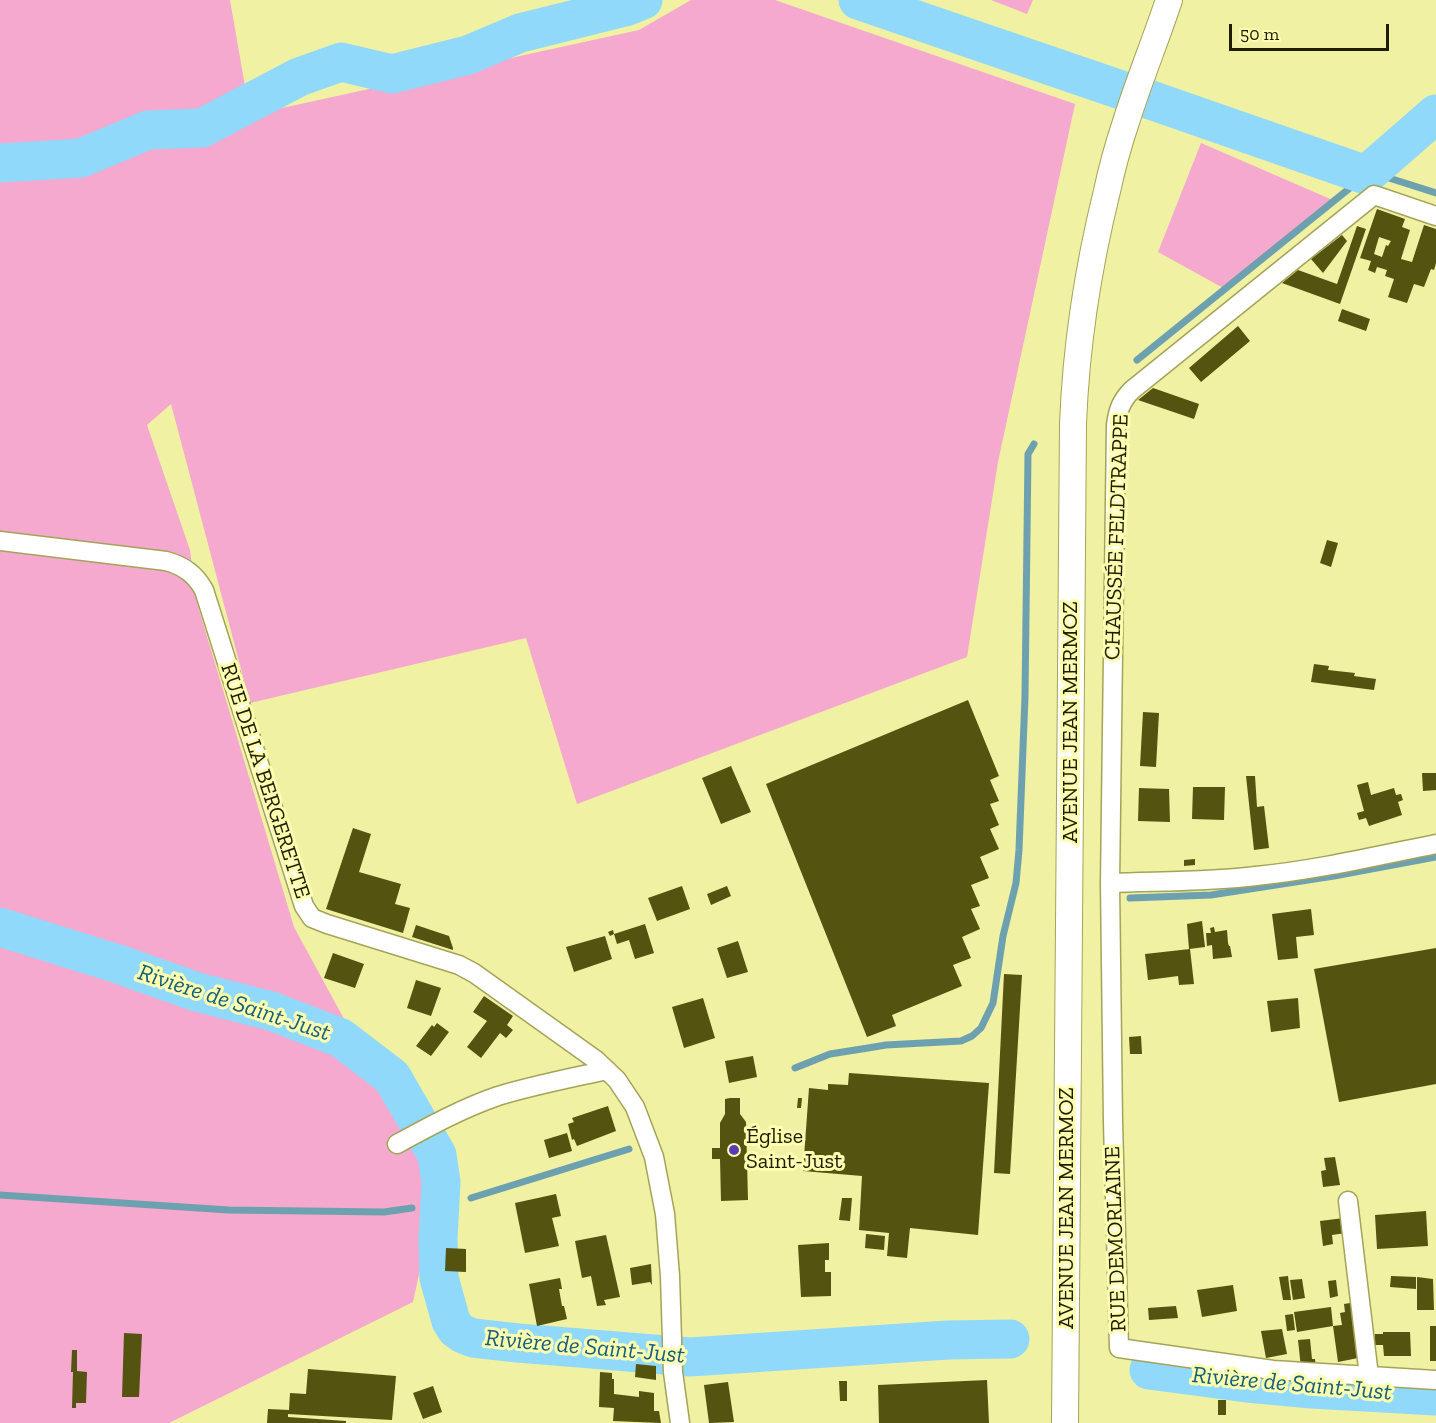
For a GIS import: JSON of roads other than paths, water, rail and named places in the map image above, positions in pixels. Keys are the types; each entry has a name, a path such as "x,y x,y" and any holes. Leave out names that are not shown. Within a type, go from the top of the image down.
{"main road":[{"name":"AVENUE JEAN MERMOZ","path":"1065,1423 1072,424 1075,368 1086,288 1107,190 1124,125 1171,0"}],"street":[{"name":"CHAUSSÉE FELDTRAPPE","path":"1110,883 1116,425 1121,403 1132,390 1374,195 1436,216"},
{"name":"RUE DE LA BERGERETTE","path":"0,541 166,561 194,575 204,590 304,906 312,918 459,965 482,978 596,1060 621,1085 635,1107 654,1157 663,1203 668,1245 673,1372 680,1423"},
{"path":"1110,883 1259,876 1321,867 1436,844"},
{"name":"RUE DEMORLAINE","path":"1110,883 1119,1348 1251,1368 1436,1380"},
{"path":"405,1139 498,1096 607,1070"},
{"path":"1348,1201 1369,1376"}],"waterway":[{"path":"0,163 81,158 148,130 202,128 299,77 341,62 392,74 468,55 520,33 628,6 643,0"},
{"path":"858,0 1121,90"},
{"path":"1145,98 1366,175 1436,114"},
{"path":"1137,360 1366,175 1389,178 1436,193"},
{"path":"795,1068 830,1054 886,1045 961,1041 972,1036 981,1028 993,1003 1003,936 1016,883 1019,850 1025,697 1028,454 1034,444"},
{"path":"1130,898 1211,895 1436,857"},
{"name":"Rivière de Saint-Just","path":"0,927 118,964 197,992 271,1011 341,1038 392,1077 437,1155 441,1182 438,1239 439,1278 451,1321 463,1334 473,1338 518,1343 690,1357 948,1340 1010,1339"},
{"path":"471,1198 629,1149"},
{"path":"0,1195 229,1210 384,1212 412,1208"},
{"name":"Rivière de Saint-Just","path":"1149,1370 1312,1389 1436,1396"}],"place":[{"name":"Église Saint-Just","path":"734,1150"}]}
